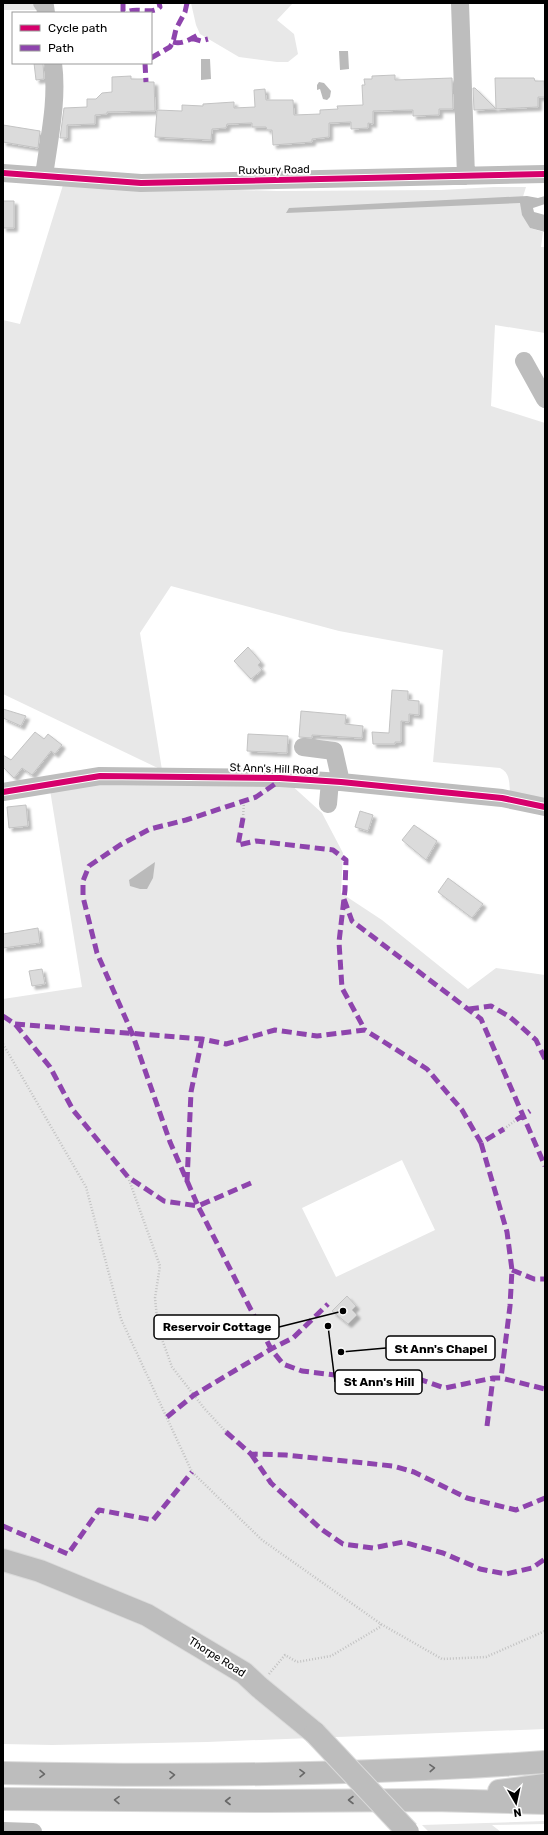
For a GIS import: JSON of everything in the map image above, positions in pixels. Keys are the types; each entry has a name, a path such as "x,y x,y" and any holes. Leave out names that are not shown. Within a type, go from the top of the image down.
{"main road":[{"name":"Thorpe Road","path":"3,1560 40,1571 146,1615 244,1673 316,1733 408,1832"},
{"path":"3,1773 128,1776 306,1773 545,1762"},
{"path":"432,1800 545,1785"},
{"path":"3,1799 259,1801 432,1800 545,1803"}],"street":[{"path":"42,3 45,6 46,12"},
{"path":"460,3 466,176"},
{"path":"44,176 54,106 55,77 53,64"},
{"name":"Ruxbury Road","path":"3,173 141,183 545,174"},
{"path":"524,361 545,399"},
{"path":"303,748 334,751 335,781 328,804"},
{"name":"St Ann's Hill Road","path":"3,792 100,776 280,778 335,781 502,798 545,807"},
{"path":"3,1831 33,1832"}],"path":[{"path":"243,818 244,802"},
{"path":"3,1044 86,1187 121,1320 192,1472 262,1540 381,1624 442,1659 486,1657 545,1631"},
{"path":"504,1129 516,1120"},
{"path":"128,1177 160,1266 155,1298 158,1328 172,1367 204,1408 226,1432"},
{"path":"259,1687 285,1654 296,1662 331,1656 380,1627 381,1624"}],"shaded area":[{"path":"3,3 33,3 40,10 3,10"},
{"path":"191,3 293,3 277,20 294,34 298,54 288,62 239,57 200,34 196,25"},
{"path":"339,51 348,51 349,69 340,70"},
{"path":"201,59 210,59 211,79 201,80"},
{"path":"319,82 324,83 331,91 330,97 327,100 323,99 320,89 317,90 317,85"},
{"path":"63,185 277,191 441,190 526,187 521,203 530,228 543,232 541,247 545,247 545,333 495,325 491,406 545,423 545,800 510,792 506,772 500,768 433,762 443,650 339,631 171,586 140,633 162,770 3,694 3,320 20,324"},
{"path":"527,196 538,198 545,196 545,204 533,208 534,212 545,215 545,232 530,228 522,215 520,203 286,213 289,208"},
{"path":"100,782 289,783 322,813 343,853 341,893 382,920 468,989 496,968 545,975 545,1729 207,1742 52,1745 3,1744 3,999 82,987 50,790","holes":["402,1160 435,1230 336,1277 302,1208"]},
{"path":"155,862 153,878 147,889 140,889 130,886 129,880"},
{"path":"545,1821 545,1824 492,1825 501,1832 429,1832 422,1825"}],"building":[{"path":"34,64 43,64 44,79 36,80"},
{"path":"395,75 395,80 452,78 453,109 439,109 439,115 413,116 413,110 373,111 373,124 368,123 368,128 351,129 351,122 329,123 329,137 312,139 312,142 273,145 272,130 267,130 266,127 252,127 252,123 227,124 226,128 212,129 211,140 155,137 157,110 182,111 182,105 203,106 203,104 234,102 234,108 255,107 254,90 265,89 266,100 293,100 294,115 320,114 320,110 338,109 337,106 363,105 362,85 365,85 364,79 372,79 372,76"},
{"path":"131,76 131,79 144,79 144,82 154,82 155,111 107,112 107,114 95,115 95,124 67,125 67,138 60,138 64,108 87,107 87,99 96,99 102,93 112,92 112,77"},
{"path":"495,78 534,78 535,81 544,81 545,97 538,97 538,107 496,109"},
{"path":"473,88 475,88 496,109 474,110"},
{"path":"3,125 40,131 38,148 3,142"},
{"path":"3,201 14,201 14,228 3,228"},
{"path":"248,647 261,662 258,665 262,670 251,679 234,661"},
{"path":"392,690 408,691 408,700 419,701 419,715 409,714 409,722 401,721 401,742 395,742 395,744 373,744 372,732 389,733"},
{"path":"3,709 26,716 21,726 3,718"},
{"path":"301,711 346,715 345,724 363,726 362,738 312,735 312,738 299,737"},
{"path":"35,732 44,739 48,734 62,745 55,754 51,751 32,775 22,768 14,778 3,767 3,755 11,760"},
{"path":"248,734 288,736 287,753 247,751"},
{"path":"26,805 28,826 9,828 7,807"},
{"path":"360,811 373,815 368,831 355,827"},
{"path":"414,825 437,841 426,860 402,840"},
{"path":"448,878 483,904 472,918 438,892"},
{"path":"38,928 40,943 3,948 3,934"},
{"path":"42,969 45,984 32,986 29,971"},
{"path":"347,1296 356,1306 352,1310 357,1315 348,1324 332,1311"}],"marked path":[{"path":"123,3 123,11 126,12 135,10 149,11 157,9 160,7 159,3"},
{"path":"152,57 170,47 173,42 176,29 185,12 187,3"},
{"path":"173,42 184,42 200,34"},
{"path":"191,38 201,41 208,39"},
{"path":"145,64 146,82"},
{"path":"251,1183 198,1206 170,1142 132,1033 97,953 83,897 83,881 89,866 120,845 150,829 186,820 256,797 275,784 280,778"},
{"path":"243,818 238,845 256,841 333,850 346,860 345,890 339,942 342,988 365,1030"},
{"path":"344,899 352,921 481,1019 545,1166"},
{"path":"469,1009 491,1006 510,1017 536,1040 545,1059"},
{"path":"3,1016 15,1024 50,1067 73,1110 128,1177 164,1201 198,1206 271,1349 283,1364 302,1371 343,1376 401,1373 445,1388 493,1378 501,1378 545,1389"},
{"path":"15,1024 202,1039 226,1044 275,1030 317,1036 365,1030 427,1069 462,1110 481,1143 504,1129"},
{"path":"187,1182 191,1092 202,1039"},
{"path":"516,1120 530,1111"},
{"path":"481,1143 507,1232 512,1270 510,1306 501,1378"},
{"path":"512,1270 534,1279 545,1279"},
{"path":"167,1417 194,1395 271,1349 293,1338 328,1304"},
{"path":"487,1426 493,1378"},
{"path":"226,1432 251,1454 286,1455 393,1466 414,1472 467,1498 516,1510 545,1498"},
{"path":"251,1454 271,1483 321,1529 343,1544 373,1548 403,1542 443,1553 480,1569 506,1574 532,1568 545,1559"},
{"path":"3,1526 68,1554 99,1510 153,1520 192,1472"}],"cycle path":[{"path":"3,173 141,183 545,174"},
{"path":"3,792 100,776 280,778 341,782 502,798 545,807"}],"place":[{"name":"Reservoir Cottage","path":"343,1311"},
{"name":"St Ann's Hill","path":"328,1326"},
{"name":"St Ann's Chapel","path":"341,1352"}]}
